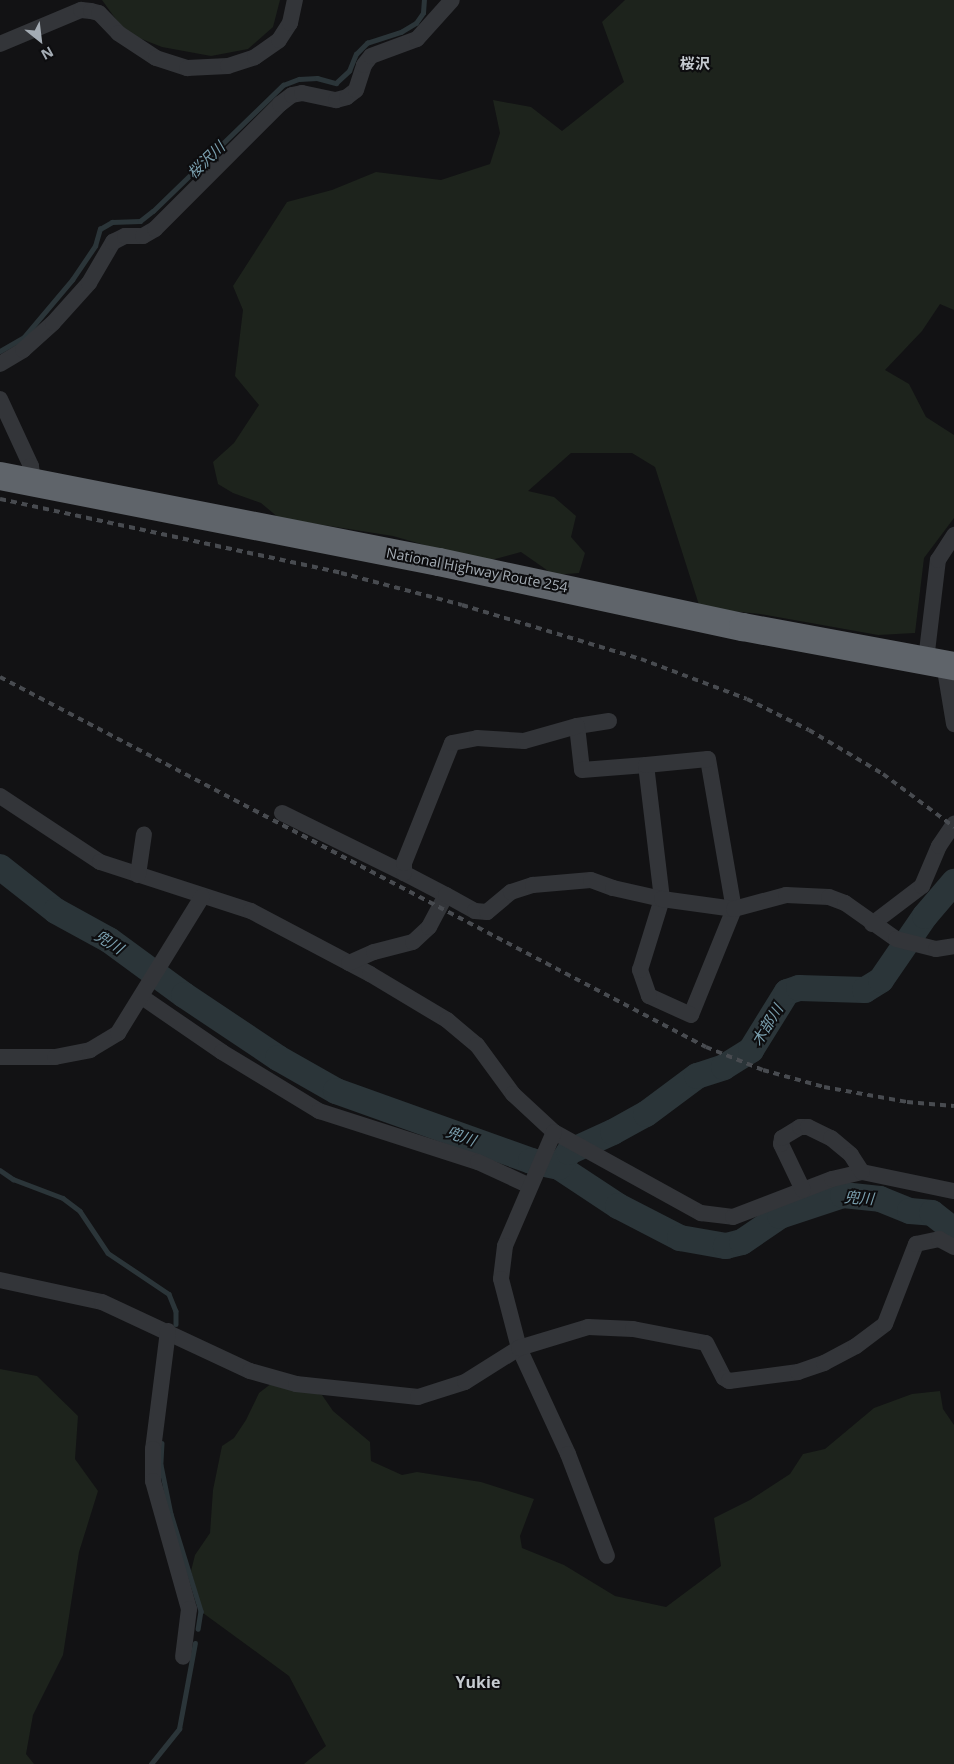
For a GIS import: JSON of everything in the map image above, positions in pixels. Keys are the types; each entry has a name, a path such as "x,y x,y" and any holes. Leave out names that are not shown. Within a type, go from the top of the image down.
{"highway":[{"name":"National Highway Route 254","path":"0,476 458,566 743,627 941,663"}],"street":[{"path":"0,44 82,10 99,13 118,33 156,58 187,68 228,66 255,57 279,40 290,24 294,0"},
{"path":"0,364 23,350 58,318 89,283 113,242 125,236 143,236 155,229 280,104 292,95 302,93 336,100 347,97 356,90 371,56 416,39 452,0"},
{"path":"0,399 31,466 33,482"},
{"path":"954,535 938,560 941,663 954,724"},
{"path":"404,873 404,863 452,743 477,738 524,741 578,726 609,722"},
{"path":"578,726 582,770 708,759 734,909 691,1015 649,996 640,970 662,899 646,765"},
{"path":"0,796 100,862 202,897 251,911 349,963 458,1027 477,1045 513,1094 552,1135 574,1141 594,1151 701,1213 713,1217 733,1218 803,1190 862,1172 954,1190"},
{"path":"282,813 404,873 475,911 487,912 512,892 526,888 591,880 613,888 662,899 734,909 786,895 811,895 829,897 845,903 872,924 896,939 916,946 954,946"},
{"path":"872,924 922,886 939,846 954,824"},
{"path":"138,875 144,834"},
{"path":"349,963 374,952 413,942 429,926 446,896"},
{"path":"0,1057 56,1057 90,1050 118,1033 144,993 166,951 202,897"},
{"path":"144,993 222,1052 319,1111 478,1162 531,1183"},
{"path":"803,1190 781,1144 782,1138 800,1127 808,1127 831,1138 851,1155 862,1172"},
{"path":"552,1135 501,1260 504,1301 519,1348 568,1454 607,1556"},
{"path":"0,1280 102,1302 168,1330 250,1371 296,1384 418,1397 465,1382 519,1348 588,1327 633,1329 706,1343 724,1378 729,1381 798,1372 824,1363 856,1346 885,1324 916,1244 940,1239 954,1247"},
{"path":"168,1330 154,1440 153,1480 189,1609 182,1657"}],"shaded area":[{"path":"102,0 280,0 273,27 248,49 211,56 162,47 134,36 120,25"},
{"path":"625,0 954,0 954,310 940,304 922,331 885,370 909,384 926,417 954,435 954,518 924,558 915,633 878,635 760,614 700,608 655,467 632,453 571,453 528,491 554,497 576,516 571,537 585,553 579,573 554,575 521,552 484,562 393,536 279,518 261,503 233,493 218,484 213,462 234,443 259,405 235,376 243,310 233,286 287,202 332,190 376,172 441,180 490,164 500,133 493,100 531,107 562,131 624,82 602,22"},
{"path":"0,1369 37,1376 78,1416 75,1459 98,1491 79,1552 63,1655 33,1715 26,1754 34,1764 0,1764"},
{"path":"272,1383 322,1395 333,1411 370,1442 371,1461 402,1475 417,1472 481,1482 534,1499 520,1536 522,1548 564,1565 615,1596 666,1607 721,1566 714,1518 750,1500 790,1474 803,1454 825,1449 874,1408 912,1394 940,1391 943,1409 954,1425 954,1764 304,1764 326,1746 289,1676 203,1613 191,1571 195,1555 210,1533 213,1490 222,1446 234,1438 246,1420 259,1393"}],"waterway":[{"name":"桜沢川","path":"0,351 24,337 72,280 95,246 100,229 112,222 140,221 153,211 283,85 299,79 317,78 336,83 349,71 356,54 367,43 401,32 416,23 423,13 424,0"},
{"name":"兜川","path":"0,867 56,911 109,940 184,995 278,1058 336,1091 531,1161 559,1167 618,1206 680,1238 726,1246 742,1242 780,1216 843,1195 880,1199 910,1211 932,1213 954,1230"},
{"name":"木部川","path":"559,1167 569,1152 613,1132 646,1114 697,1076 724,1067 751,1050 787,992 799,988 865,990 881,980 925,916 954,882"},
{"path":"0,1170 13,1179 63,1198 80,1211 108,1253 169,1294 176,1311 176,1324"},
{"path":"162,1443 161,1465 171,1514 201,1611 198,1629"},
{"path":"151,1764 179,1729 195,1643"}],"railway":[{"path":"0,499 341,573 462,605 641,659 747,699 809,730 883,774 954,827"},
{"path":"0,677 706,1047 763,1070 824,1087 907,1102 954,1106"}],"district":[{"name":"桜沢","path":"695,64"},
{"name":"Yukie","path":"478,1682"}]}
